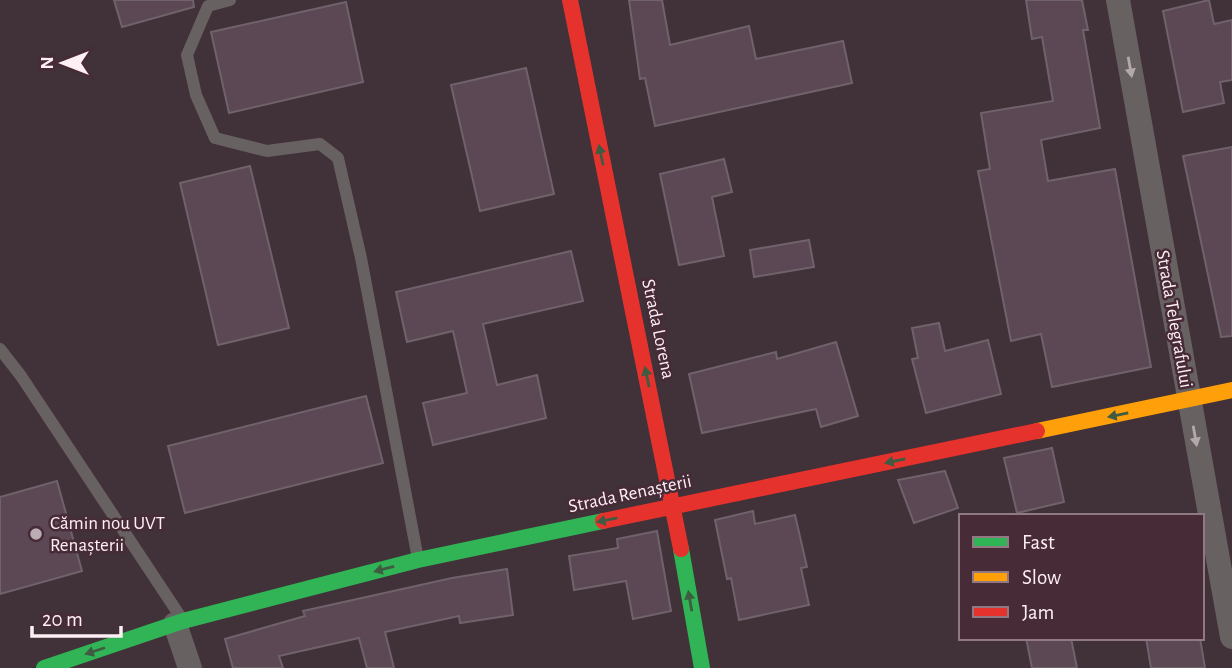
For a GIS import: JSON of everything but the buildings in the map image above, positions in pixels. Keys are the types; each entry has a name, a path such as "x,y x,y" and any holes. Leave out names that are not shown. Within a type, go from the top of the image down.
{"street":[{"name":"Strada Lorena","path":"569,0 673,506 702,668"},
{"name":"Strada Telegrafului","path":"1118,0 1232,637"},
{"name":"Strada Renașterii","path":"44,668 179,623 418,560 1232,390"},
{"path":"179,623 190,668"}],"lane":[{"path":"230,0 208,6 187,55 196,95 215,138 267,151 320,144 338,158 361,258 418,560"},
{"path":"0,349 179,623"}],"traffic: fast":[{"path":"44,668 183,621 418,560 603,521"},
{"path":"681,549 702,668"}],"traffic: slow":[{"path":"1037,431 1232,390"}],"traffic: jam":[{"path":"570,0 681,549"},
{"path":"603,521 1037,431"}],"place":[{"name":"Cămin nou UVT Renașterii","path":"36,534"}]}
